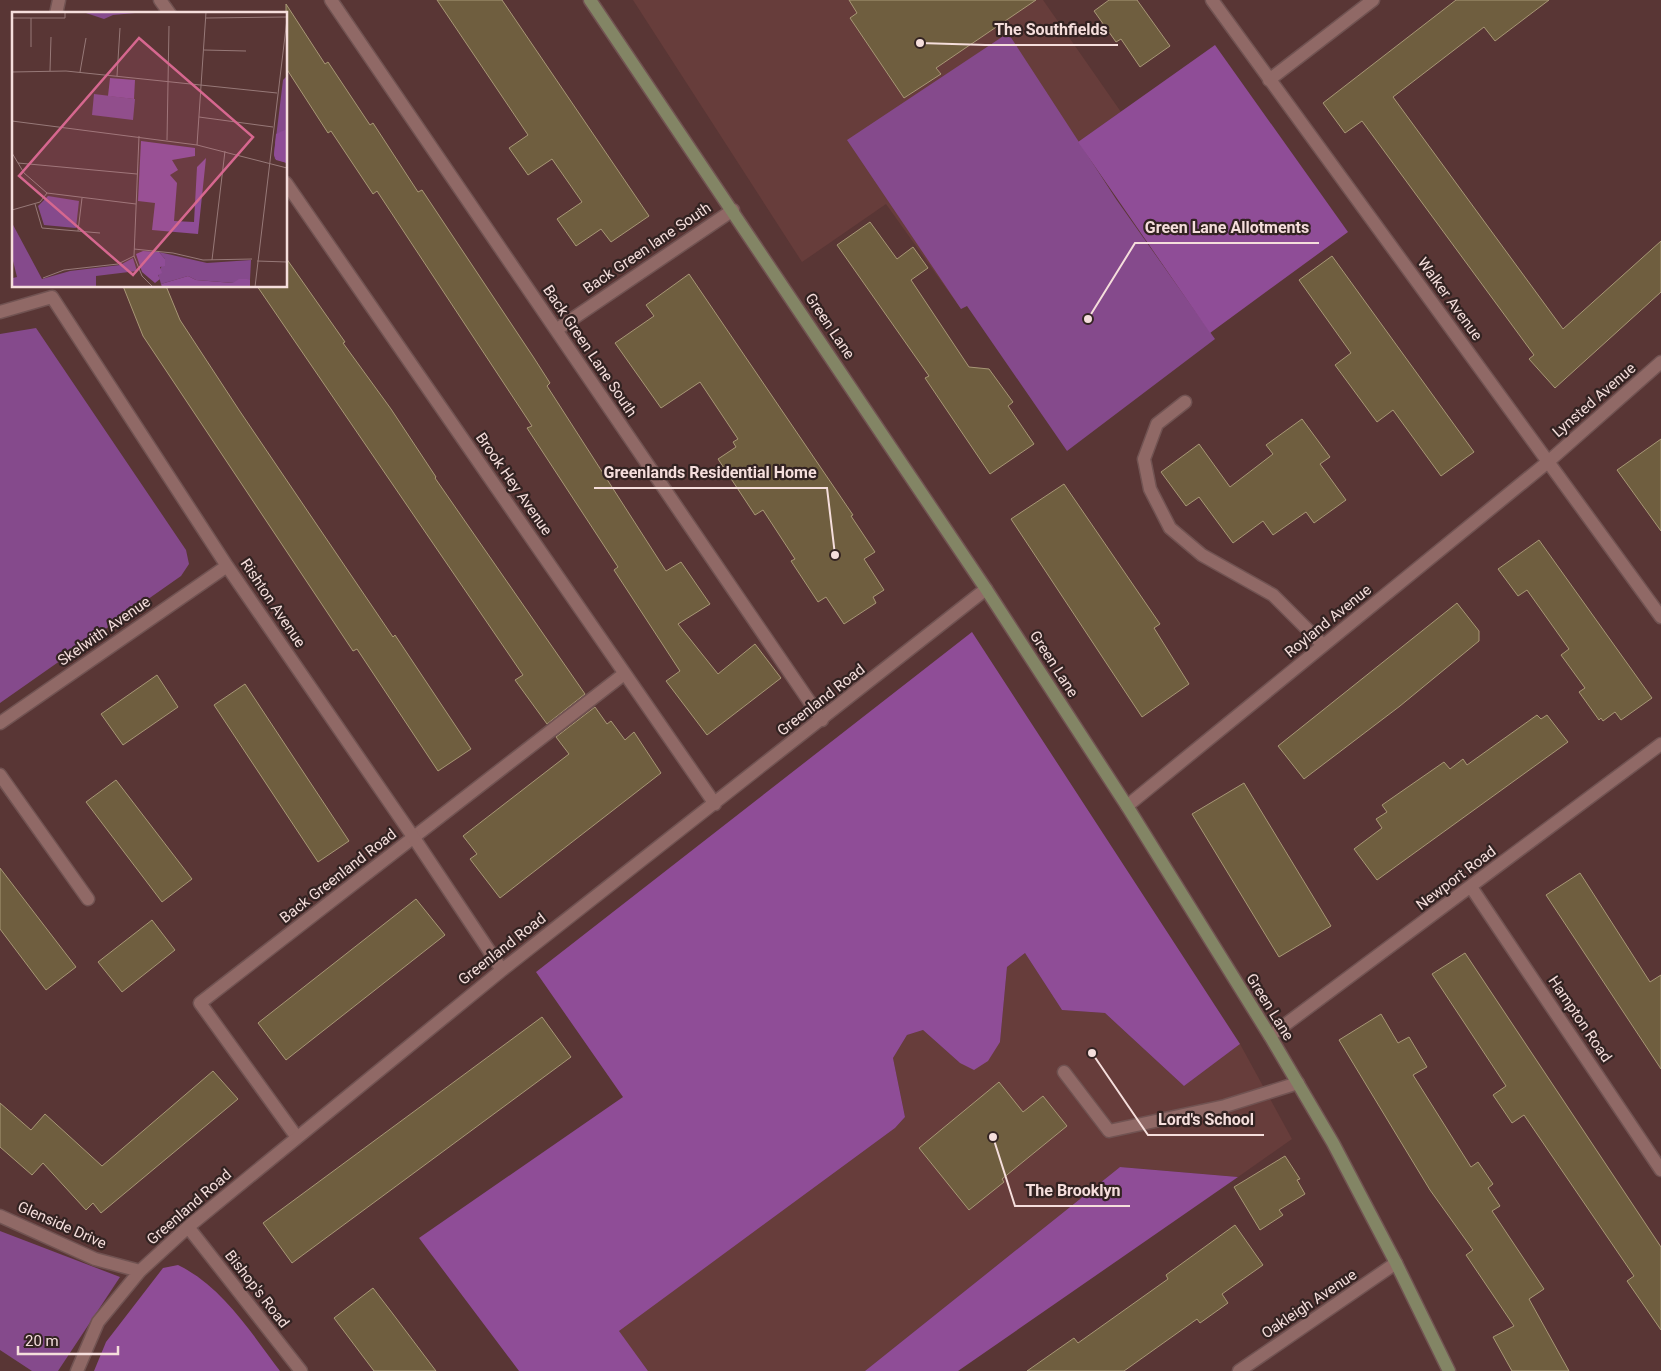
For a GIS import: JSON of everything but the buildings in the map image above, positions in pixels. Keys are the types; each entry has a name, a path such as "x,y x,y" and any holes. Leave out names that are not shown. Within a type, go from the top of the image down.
{"street":[{"path":"160,0 169,12"},
{"name":"Back Green Lane South","path":"331,0 822,720"},
{"name":"Green Lane","path":"590,0 986,589 1127,806 1270,1036 1333,1143 1396,1263 1449,1371"},
{"name":"Walker Avenue","path":"1212,0 1661,617"},
{"path":"1269,80 1373,0"},
{"name":"Brook Hey Avenue","path":"288,186 715,804"},
{"name":"Back Green lane South","path":"556,330 732,210"},
{"name":"Rishton Avenue","path":"0,312 51,292 228,566 502,970"},
{"name":"Lynsted Avenue","path":"1549,461 1661,362"},
{"path":"1185,402 1157,424 1144,459 1150,489 1170,528 1202,555 1273,595 1323,646"},
{"name":"Royland Avenue","path":"1127,806 1549,461"},
{"name":"Skelwith Avenue","path":"0,723 228,566"},
{"name":"Greenland Road","path":"77,1371 98,1322 140,1271 188,1227 296,1136 502,970 986,589"},
{"name":"Back Greenland Road","path":"296,1136 200,1003 624,674"},
{"name":"Newport Road","path":"1270,1036 1661,744"},
{"path":"0,775 88,899"},
{"name":"Hampton Road","path":"1471,887 1661,1170"},
{"path":"1064,1072 1109,1132 1225,1106 1298,1083"},
{"name":"Glenside Drive","path":"0,1216 95,1259 140,1271"},
{"name":"Bishop's Road","path":"188,1227 301,1371"},
{"name":"Oakleigh Avenue","path":"1239,1371 1396,1263"}],"shaded area":[{"path":"633,0 1043,0 1121,112 1078,142 1116,199 961,309 886,204 802,262"},
{"path":"1008,33 1116,199 1215,339 1067,451 967,306 961,309 847,140"},
{"path":"1215,45 1348,232 1210,333 1078,142"},
{"path":"36,328 186,550 189,564 181,576 0,703 0,334"},
{"path":"972,632 1240,1044 1184,1086 1105,1013 1062,1010 1025,953 1007,967 1000,1042 988,1061 974,1070 960,1063 923,1030 907,1035 893,1058 905,1117 895,1128 619,1331 648,1371 519,1371 419,1238 623,1097 536,972"},
{"path":"1025,953 1062,1010 1105,1013 1184,1086 1240,1044 1292,1139 1238,1177 1120,1167 865,1371 648,1371 618,1331 895,1128 905,1117 893,1058 907,1035 923,1030 960,1063 1000,1042 1007,967"},
{"path":"1120,1167 1238,1177 958,1371 865,1371"},
{"path":"0,1231 120,1277 58,1371 32,1371 0,1350"},
{"path":"178,1265 209,1285 222,1298 247,1327 280,1371 94,1371 106,1342 163,1268"}],"place":[{"name":"The Southfields","path":"920,43"},
{"name":"Green Lane Allotments","path":"1088,319"},
{"name":"Greenlands Residential Home","path":"835,555"},
{"name":"Lord's School","path":"1092,1053"},
{"name":"The Brooklyn","path":"993,1137"}]}
